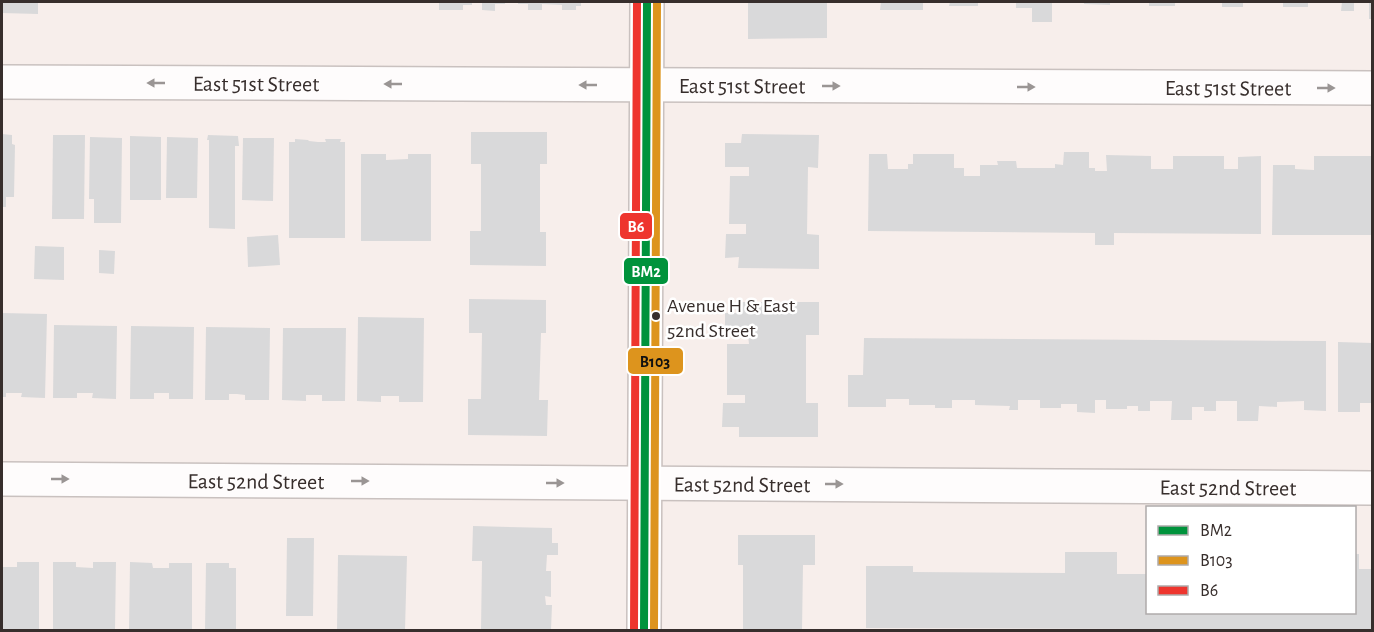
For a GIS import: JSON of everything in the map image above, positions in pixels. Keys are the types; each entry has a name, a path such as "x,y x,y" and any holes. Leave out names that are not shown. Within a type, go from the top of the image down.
{"street":[{"path":"644,630 647,2"},
{"name":"East 51st Street","path":"2,82 1372,88"},
{"name":"East 52nd Street","path":"2,479 1372,488"}],"building":[{"path":"2,2 38,2 38,14 2,13"},
{"path":"439,2 472,2 472,5 463,5 463,10 439,10"},
{"path":"482,2 505,2 505,4 495,4 495,11 482,10"},
{"path":"518,2 581,2 581,6 576,6 576,10 562,10 562,5 542,4 542,10 528,10 528,4 518,4"},
{"path":"748,2 827,2 827,38 748,39"},
{"path":"881,2 923,2 923,10 880,10"},
{"path":"950,2 978,2 978,6 949,6"},
{"path":"1016,2 1052,2 1052,22 1032,22 1032,8 1016,8"},
{"path":"1084,2 1110,2 1110,5 1084,4"},
{"path":"1149,2 1175,2 1175,6 1149,6"},
{"path":"1222,2 1243,2 1243,7 1222,7"},
{"path":"1283,2 1308,2 1308,7 1283,7"},
{"path":"1342,2 1354,2 1354,11 1341,11"},
{"path":"1369,2 1372,2 1372,19 1369,19"},
{"path":"471,132 547,132 547,164 540,164 540,232 546,232 546,266 470,265 470,231 481,231 481,164 471,164"},
{"path":"2,134 12,135 12,144 15,145 14,197 6,197 6,207 2,207"},
{"path":"742,134 819,135 818,168 808,167 807,234 819,235 819,269 738,268 739,257 725,258 726,234 746,234 746,224 729,224 730,176 749,176 749,167 725,167 725,143 741,143"},
{"path":"53,135 85,135 84,219 52,219"},
{"path":"208,135 238,136 239,146 235,146 235,229 209,228"},
{"path":"130,136 161,137 161,200 130,200"},
{"path":"90,137 122,138 121,223 94,223 94,199 89,199"},
{"path":"167,137 198,138 197,198 166,198"},
{"path":"243,138 274,138 273,201 242,200"},
{"path":"295,139 326,142 325,139 341,139 340,142 345,142 345,238 289,238 289,142 295,142"},
{"path":"1064,152 1089,152 1089,168 1095,168 1095,171 1107,171 1106,155 1151,156 1151,169 1173,169 1173,156 1224,156 1224,169 1238,169 1238,157 1261,156 1261,234 1114,233 1114,245 1095,245 1095,233 868,231 869,154 887,154 888,169 908,169 908,164 913,164 913,154 954,154 954,168 964,168 964,176 980,176 980,165 998,165 997,161 1016,161 1017,168 1055,168 1055,164 1063,165"},
{"path":"361,154 386,154 386,160 408,159 408,154 431,154 431,241 361,241"},
{"path":"1314,156 1372,156 1372,235 1272,235 1273,165 1295,165 1295,169 1314,170"},
{"path":"278,235 280,265 248,267 247,237"},
{"path":"35,246 64,247 64,280 34,279"},
{"path":"99,250 115,251 114,274 99,273"},
{"path":"469,299 546,300 546,333 541,333 539,400 548,400 547,436 468,435 468,399 481,399 482,333 469,333"},
{"path":"739,302 819,302 819,335 806,335 806,403 818,403 818,437 739,437 739,427 722,427 723,403 745,403 745,395 727,395 727,344 749,344 748,335 725,335 725,313 739,313"},
{"path":"2,313 47,314 45,398 21,397 22,393 6,393 6,397 2,397"},
{"path":"358,317 424,318 423,402 399,402 399,396 381,396 381,402 357,401"},
{"path":"54,325 117,326 116,399 92,398 93,393 77,393 77,398 53,398"},
{"path":"131,326 194,327 193,399 169,399 169,393 154,393 154,399 130,399"},
{"path":"206,327 270,328 269,400 245,400 245,395 229,394 229,400 205,400"},
{"path":"283,328 346,328 345,401 322,401 322,395 306,395 306,401 282,400"},
{"path":"864,338 1326,341 1326,411 1304,410 1304,401 1277,402 1277,407 1259,406 1258,421 1237,421 1237,401 1216,401 1216,411 1204,411 1204,407 1192,407 1192,420 1171,420 1172,401 1150,401 1150,411 1138,411 1138,406 1127,406 1127,409 1106,409 1106,400 1095,400 1095,413 1077,412 1077,404 1061,404 1061,408 1040,408 1040,400 1018,400 1018,410 1009,410 1010,406 975,405 975,400 952,400 952,408 935,408 935,405 909,405 909,399 886,399 886,407 848,407 848,375 863,375"},
{"path":"1338,342 1372,343 1372,403 1360,403 1360,412 1338,412"},
{"path":"473,526 552,528 552,543 558,543 558,555 547,555 546,571 551,571 551,597 545,596 546,605 552,605 551,630 481,630 482,561 472,561"},
{"path":"738,535 815,535 815,565 803,565 802,630 743,630 743,565 738,565"},
{"path":"287,538 314,538 313,616 286,616"},
{"path":"1065,552 1117,552 1117,574 1146,574 1146,614 1356,614 1356,554 1359,554 1359,569 1372,569 1372,630 866,628 866,566 913,566 913,572 1065,573"},
{"path":"338,555 407,556 405,630 337,630"},
{"path":"17,562 39,562 39,630 2,630 2,567 17,567"},
{"path":"53,562 76,562 76,567 93,568 93,562 116,562 115,630 53,630"},
{"path":"130,562 152,563 153,568 169,568 169,563 192,563 192,630 129,630"},
{"path":"206,563 229,563 229,568 236,568 236,630 205,630"}],"transit line":[{"name":"B6","path":"634,630 637,2"},
{"name":"BM2","path":"644,630 647,2"},
{"name":"B103","path":"654,630 657,2"}],"place":[{"name":"Avenue H & East 52nd Street","path":"656,316"}]}
